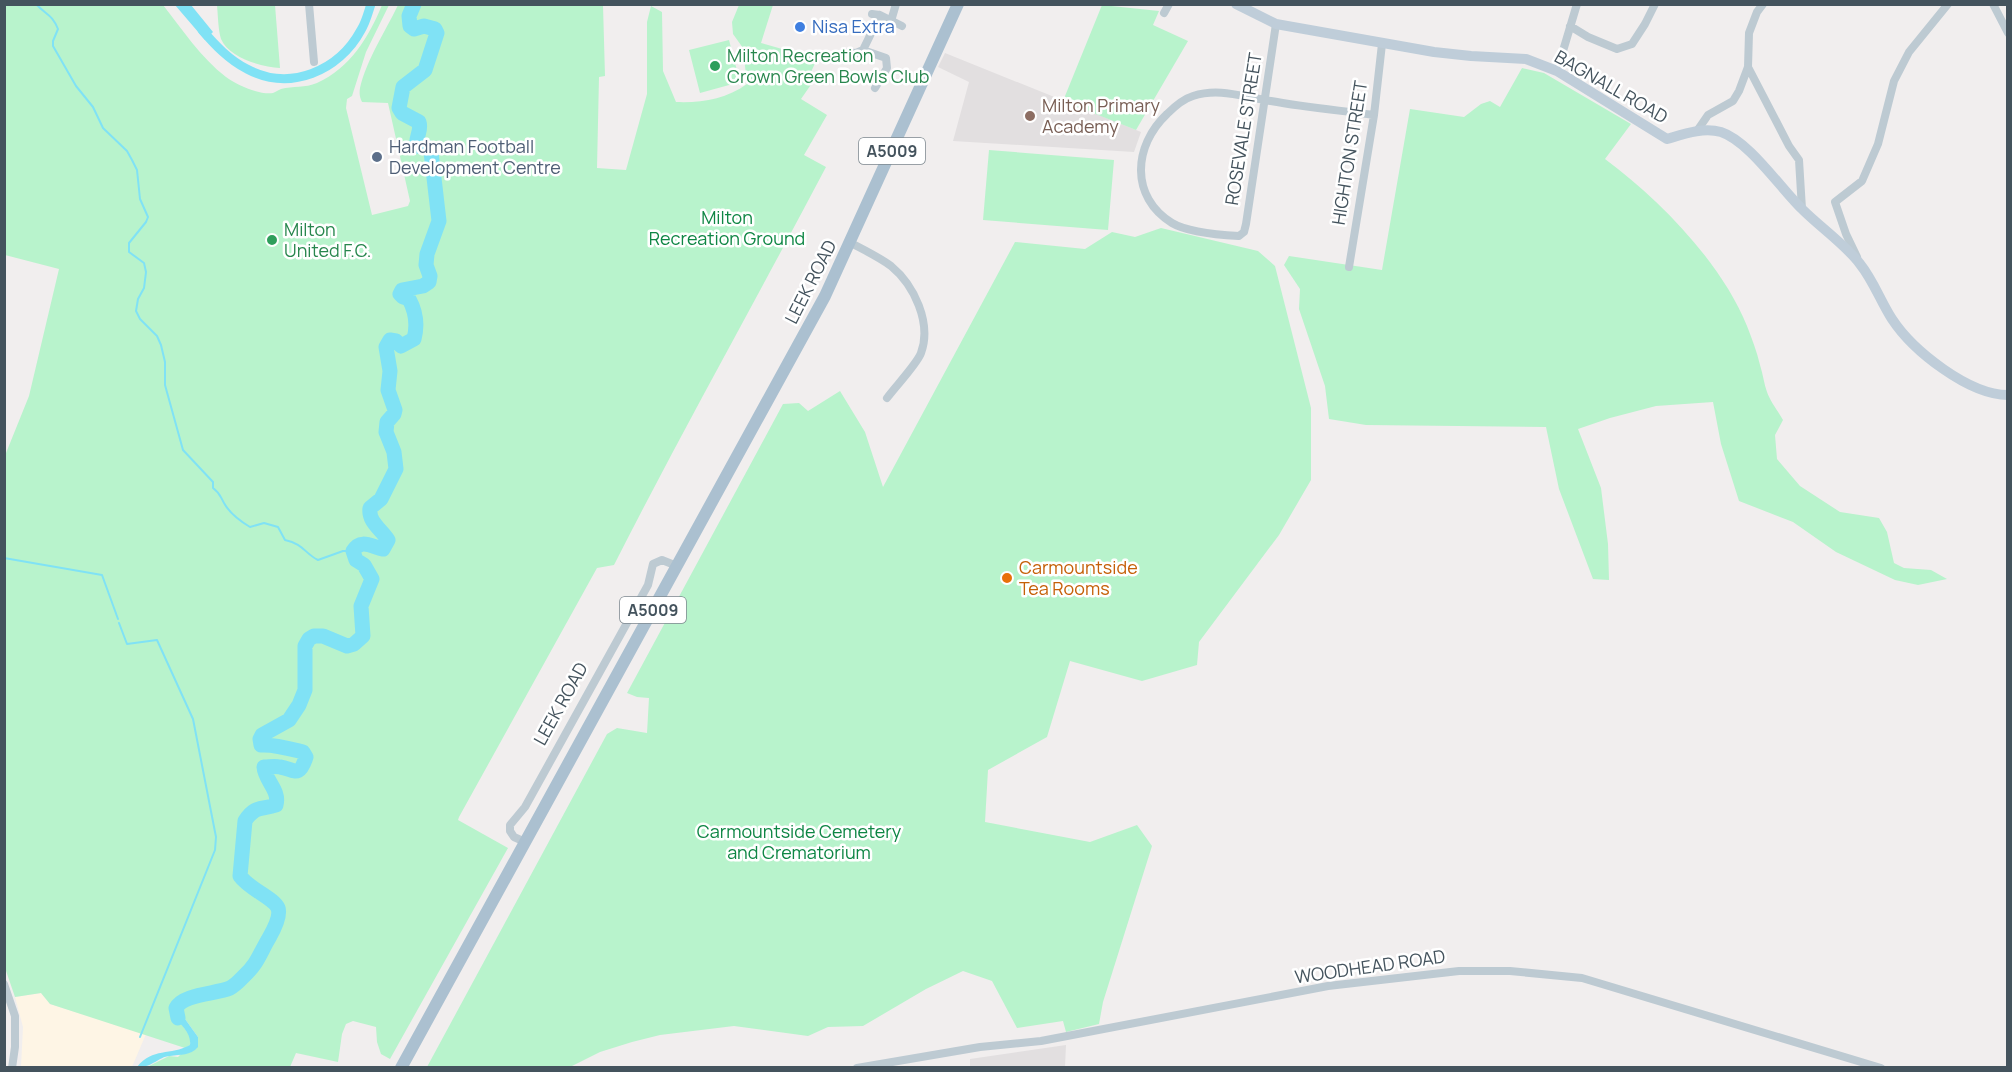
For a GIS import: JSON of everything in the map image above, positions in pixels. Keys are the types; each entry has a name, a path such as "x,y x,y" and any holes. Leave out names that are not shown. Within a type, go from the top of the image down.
{"main road":[{"name":"LEEK ROAD","path":"401,1068 802,338 851,243 958,4"}],"street":[{"path":"309,4 314,62"},
{"path":"891,21 896,4"},
{"path":"1164,13 1169,4"},
{"name":"BAGNALL ROAD","path":"1236,4 1276,24 1382,44 1471,56 1526,59 1557,71 1667,138 1698,130 1720,132 1741,143 1802,209 1860,263 1893,320 1911,342 1969,386 1989,393 2007,392"},
{"path":"1557,71 1577,4"},
{"path":"1570,26 1588,37 1617,49 1632,44 1655,4"},
{"path":"1698,130 1708,115 1733,101 1739,92 1748,67 1749,33 1757,12 1763,4"},
{"path":"1860,263 1846,234 1835,202 1862,181 1878,144 1894,81 1909,52 1948,4"},
{"path":"1993,4 2007,33"},
{"path":"863,50 876,15 902,26"},
{"name":"ROSEVALE STREET","path":"1264,100 1235,93 1209,93 1190,97 1176,105 1158,122 1143,153 1140,177 1150,202 1163,217 1187,229 1239,236 1244,232 1276,24"},
{"name":"HIGHTON STREET","path":"1349,267 1374,115 1382,44"},
{"path":"844,52 856,53 863,50 886,58 887,68 875,88"},
{"path":"1748,67 1789,146 1799,160 1802,209"},
{"path":"1264,100 1374,115"},
{"path":"851,243 889,265 904,278 922,315 921,354 887,398"},
{"name":"LEEK ROAD","path":"525,842 514,837 510,831 510,825 525,807 648,585 653,564 662,560 677,566"},
{"name":"WOODHEAD ROAD","path":"857,1068 980,1047 1041,1041 1328,986 1459,971 1509,971 1582,978 1881,1068"},
{"path":"4,984 15,1016 12,1068"}],"shaded area":[{"name":"Milton Primary Academy","path":"945,53 1141,132 1134,152 953,141 969,82 938,67"},
{"path":"41,993 50,1004 146,1034 132,1067 21,1067 23,1027 15,997"},
{"path":"1066,1045 1065,1067 970,1067 970,1059"}],"green space":[{"name":"Milton Recreation Ground","path":"5,5 163,5 192,43 217,69 242,86 255,91 273,93 280,89 313,85 329,77 357,50 371,29 382,5 389,5 366,52 352,96 347,99 346,108 372,215 408,206 410,201 388,103 362,102 360,94 367,67 398,5 603,5 605,76 599,77 597,168 626,170 647,94 647,22 651,6 662,12 663,71 676,102 713,99 747,84 743,48 733,34 732,22 739,5 773,5 761,43 817,59 811,72 817,76 801,99 827,115 804,155 826,167 614,565 597,568 459,817 458,820 508,848 390,1059 381,1054 376,1027 353,1021 346,1024 342,1034 338,1062 296,1053 290,1067 147,1067 169,1056 178,1057 190,1045 185,1048 50,1004 41,993 15,997 4,965 4,458 29,396 59,269 5,255","holes":["183,1004 180,1012 198,1037 190,1045 191,1037 171,1010"]},
{"path":"217,5 275,5 280,68 264,66 247,60 225,46 220,35"},
{"path":"1102,5 1159,11 1153,25 1188,41 1136,130 1063,101"},
{"name":"Milton Recreation Crown Green Bowls Club","path":"729,40 740,82 700,93 689,50"},
{"path":"1522,68 1544,73 1631,124 1605,159 1647,193 1687,234 1722,279 1736,302 1754,346 1768,395 1783,420 1775,435 1777,459 1800,486 1840,512 1879,518 1887,532 1894,563 1904,568 1931,570 1947,579 1918,585 1895,580 1836,552 1793,522 1739,501 1721,444 1713,402 1656,406 1578,429 1601,488 1608,544 1609,580 1593,579 1559,489 1546,427 1366,425 1329,419 1325,386 1299,309 1300,289 1284,265 1289,256 1382,270 1410,109 1464,117 1481,104 1490,101 1500,107"},
{"path":"989,150 1114,160 1108,230 983,220"},
{"name":"Carmountside Cemetery and Crematorium","path":"1161,228 1258,251 1275,266 1311,408 1311,480 1279,535 1199,642 1197,665 1142,681 1070,661 1047,737 988,770 985,822 1090,842 1137,825 1152,846 1103,1002 1099,1024 1066,1032 1063,1021 1017,1028 992,981 963,971 926,989 863,1026 828,1027 808,1036 734,1026 660,1035 632,1042 600,1052 570,1067 427,1067 607,734 617,728 647,733 649,698 627,693 783,404 799,403 808,411 840,391 865,432 883,487 1015,242 1085,249 1112,232 1135,237"}],"water":[{"path":"175,5 191,5 213,32 205,40"},
{"path":"175,999 184,1004 180,1007 180,1012 198,1037 198,1047 189,1053 166,1057 147,1066 137,1067 156,1054 190,1045 188,1034 172,1011 171,1005"}],"waterway":[{"path":"36,4 56,24 58,29 53,46 76,86 93,107 103,128 127,151 137,170 140,199 148,217 129,243 129,252 144,263 146,272 144,288 138,299 136,311 140,319 157,336 161,345 165,362 165,385 183,450 213,482 213,488 219,493 229,511 250,527 264,523 278,527 285,540 300,546 318,560 343,551 353,551"},
{"path":"202,30 228,57 247,69 263,76 296,78 312,74 340,57 361,30 371,4"},
{"path":"178,1018 176,1008 180,1003 200,995 230,988 238,982 256,962 278,919 279,911 276,904 240,876 245,821 252,812 276,805 276,795 264,767 296,771 301,768 306,757 303,752 261,745 260,739 262,735 289,720 299,705 305,690 305,646 309,639 314,636 323,636 347,646 354,644 363,636 361,606 372,579 364,565 356,560 353,551 363,544 383,549 388,540 373,521 370,513 370,508 381,499 396,469 394,452 386,432 387,422 395,410 388,390 390,371 386,347 390,340 396,341 401,346 414,339 416,318 409,299 400,294 402,290 423,286 429,282 427,254 439,221 431,152 429,148 417,146 419,122 402,113 399,108 403,87 425,70 437,33 435,29 424,26 414,29 410,26 409,16 414,4"},
{"path":"4,558 102,575 118,619"},
{"path":"119,623 127,644 157,640 193,719 216,837 215,850 140,1037"}],"place":[{"name":"Nisa Extra","path":"800,27"},
{"name":"Milton Recreation Crown Green Bowls Club","path":"715,66"},
{"name":"Milton Primary Academy","path":"1030,116"},
{"name":"Hardman Football Development Centre","path":"377,157"},
{"name":"Milton United F.C.","path":"272,240"},
{"name":"Carmountside Tea Rooms","path":"1007,578"}]}
